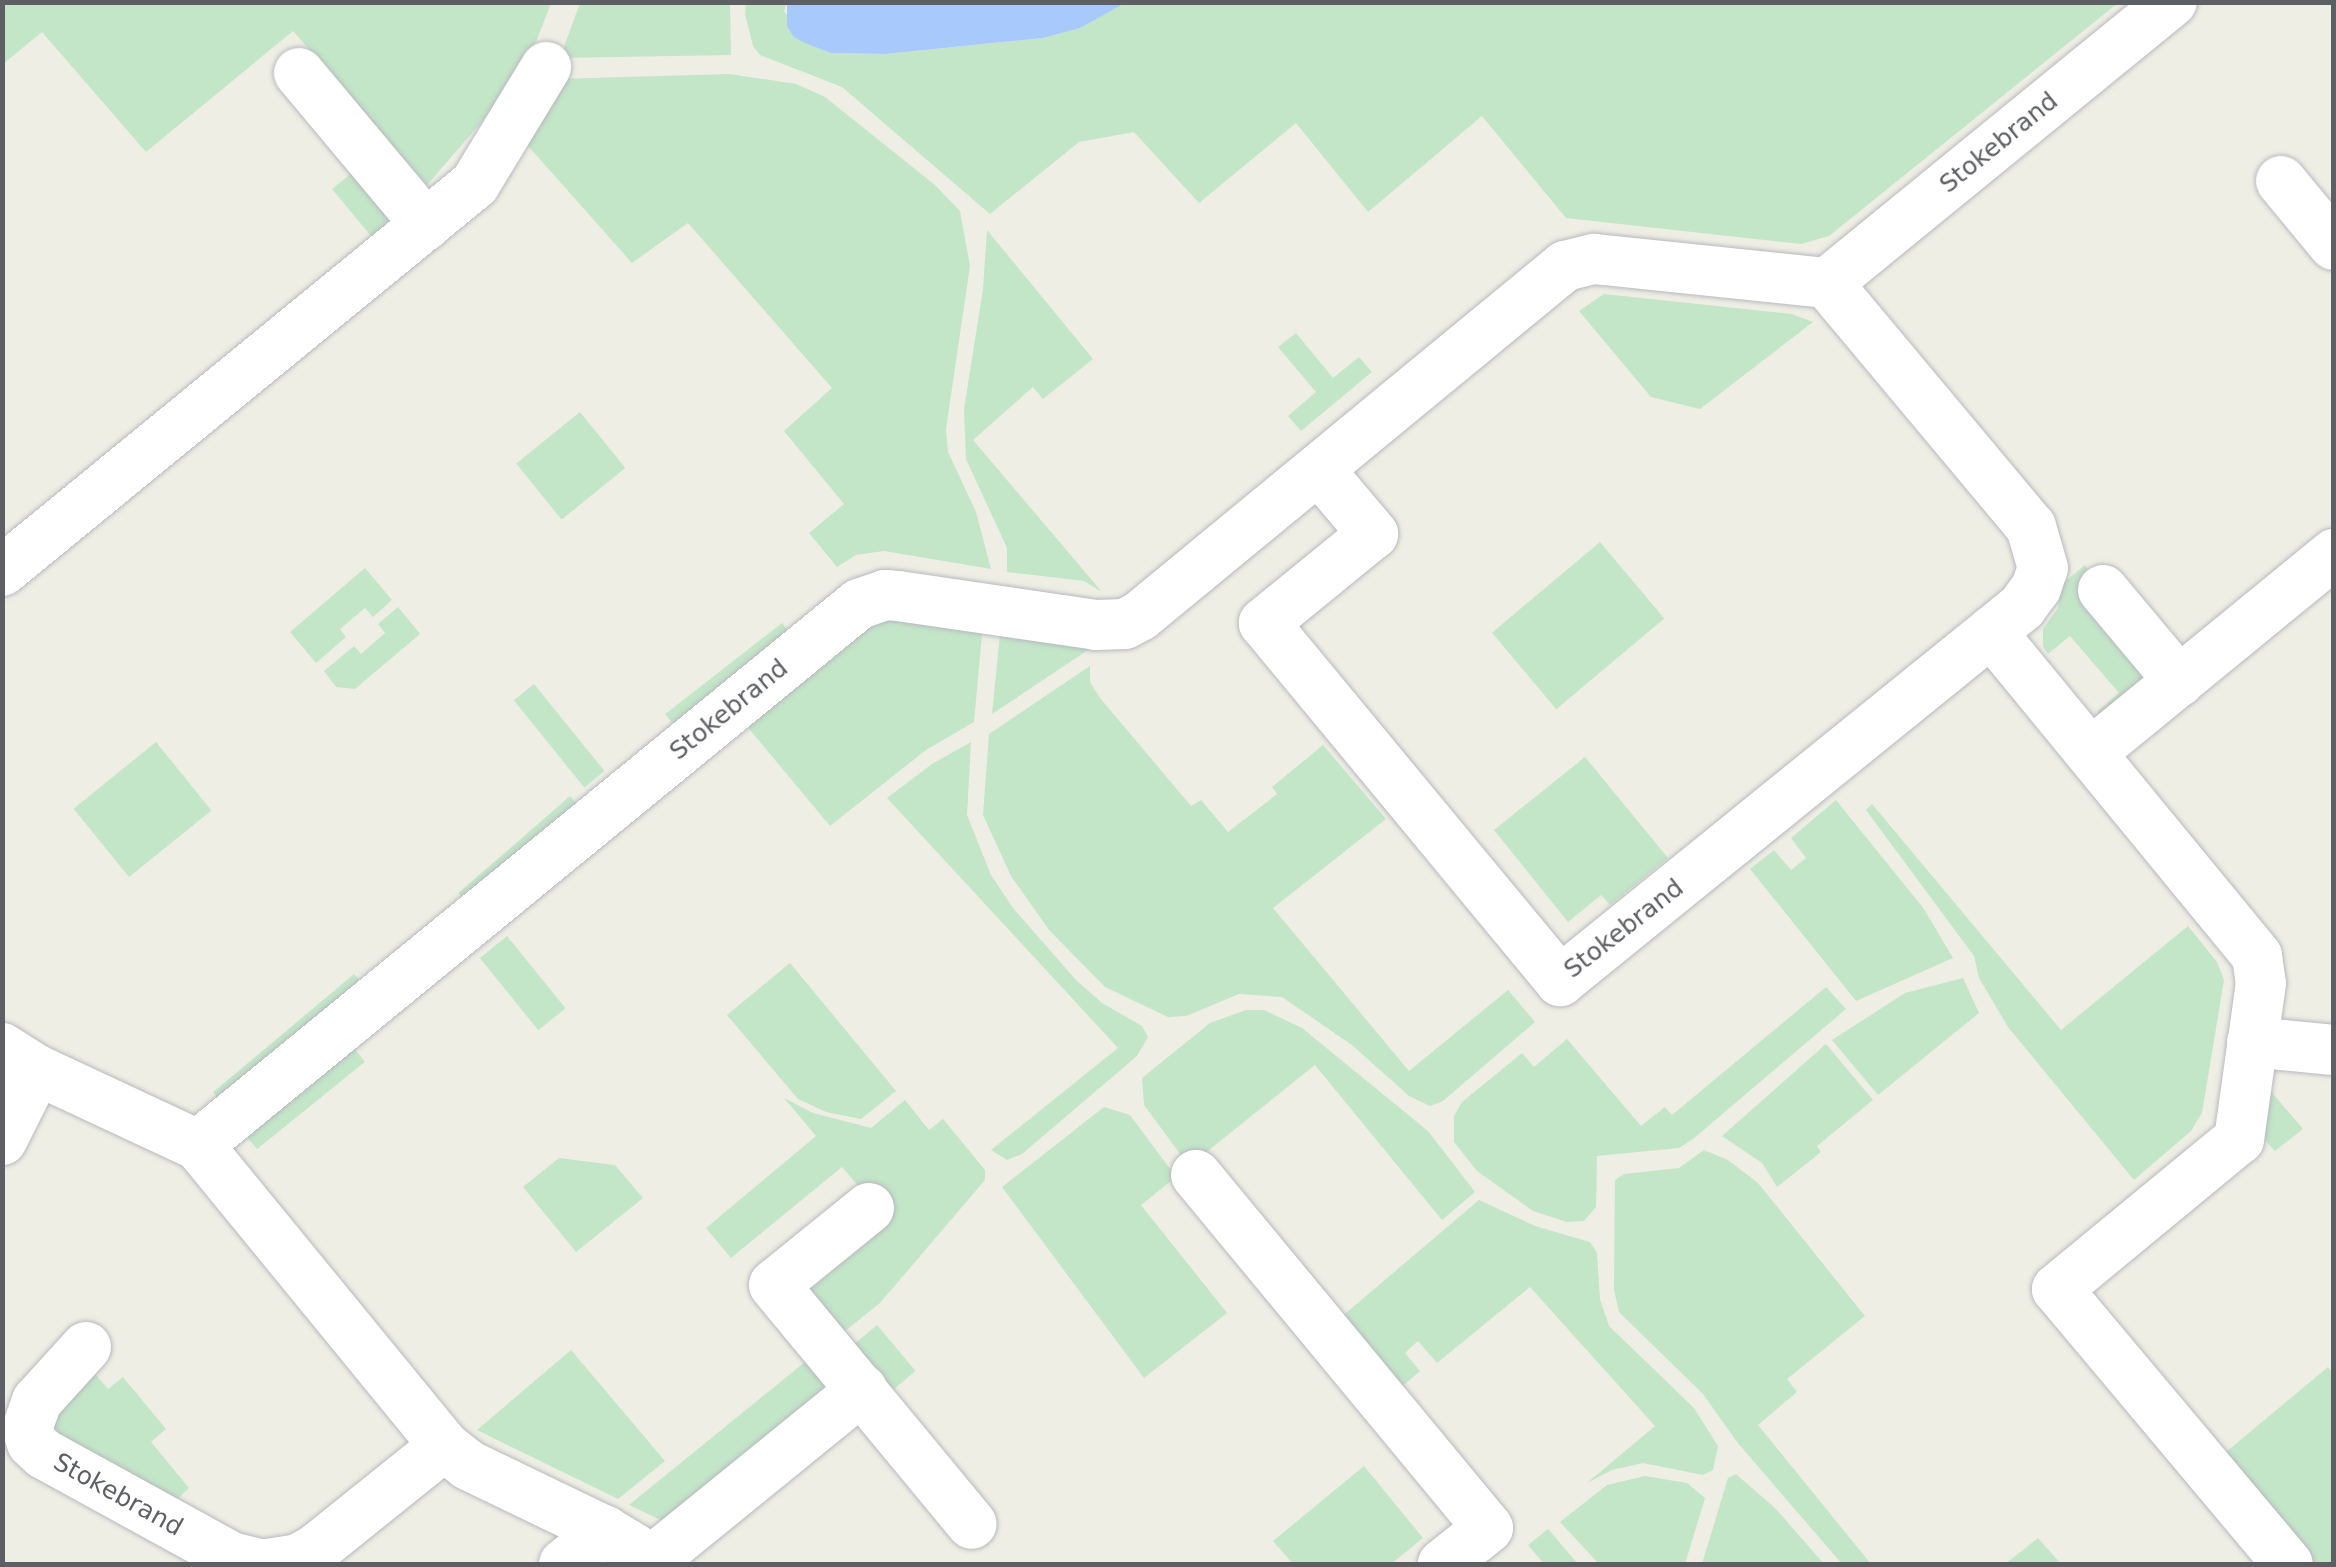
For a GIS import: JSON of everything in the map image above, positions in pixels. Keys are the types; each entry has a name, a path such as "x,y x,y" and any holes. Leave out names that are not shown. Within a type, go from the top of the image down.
{"street":[{"name":"Stokebrand","path":"1827,283 2172,2"},
{"path":"2,572 475,184 546,67"},
{"path":"299,73 426,225"},
{"path":"2281,181 2334,245"},
{"name":"Stokebrand","path":"198,1145 859,604 885,595 1096,625 1124,624 1579,259 1827,283 2031,527 2042,568 2036,588 2022,608 1560,982 1264,623 1373,534 1319,470"},
{"path":"2092,752 2334,554"},
{"path":"2103,590 2178,681"},
{"path":"1992,632 2257,956 2261,983 2239,1140 2057,1289 2288,1564"},
{"path":"2252,1042 2334,1050"},
{"path":"2,1140 20,1059 198,1145 444,1446 468,1465 605,1531 657,1561 862,1390"},
{"path":"1196,1175 1488,1528 1444,1564"},
{"path":"870,1208 774,1285 972,1524"},
{"name":"Stokebrand","path":"86,1348 37,1401 27,1429 32,1443 44,1454 231,1557 260,1564"},
{"path":"268,1564 316,1550 444,1446"},
{"path":"564,1564 605,1531"}],"green space":[{"path":"1125,2 2118,3 1829,236 1801,244 1566,218 1482,116 1368,212 1296,123 1199,203 1134,132 1079,142 990,214 842,87 760,55 753,46 745,14 746,3 787,3 784,11 807,44 831,53 885,54 1043,38 1080,28"},
{"path":"3,3 551,3 524,73 427,185 293,31 146,152 42,32 3,64"},
{"path":"580,3 730,3 731,55 560,58"},
{"path":"730,74 796,84 825,97 935,185 960,211 970,266 946,429 948,452 976,512 991,569 884,551 856,555 837,567 809,533 844,504 784,431 832,388 688,223 632,263 521,138 556,79"},
{"path":"358,168 391,215 376,242 332,189"},
{"path":"987,230 1093,359 1043,399 1033,387 973,440 1102,592 1084,581 1007,572 1007,548 966,459 964,409 983,289"},
{"path":"1604,294 1792,314 1813,322 1700,409 1651,397 1579,311"},
{"path":"1296,333 1333,378 1359,357 1372,372 1301,431 1288,416 1316,392 1278,347"},
{"path":"580,412 625,468 562,520 516,464"},
{"path":"1600,542 1664,619 1556,709 1492,633"},
{"path":"2085,565 2150,675 2104,721 2097,712 2119,693 2070,636 2048,654 2043,646 2043,629 2058,608 2062,584"},
{"path":"365,568 392,600 373,617 365,608 340,629 346,637 316,663 290,632"},
{"path":"398,607 420,634 355,689 336,687 324,671 354,646 361,654 385,633 378,624"},
{"path":"879,617 983,624 974,722 926,750 830,826 746,725"},
{"path":"782,623 793,637 676,728 665,714"},
{"path":"1001,624 1086,637 1088,650 992,714"},
{"path":"1090,666 1090,682 1100,698 1191,806 1201,800 1228,832 1277,794 1272,787 1323,745 1386,819 1273,908 1409,1071 1508,990 1535,1022 1443,1101 1430,1106 1409,1096 1352,1045 1282,997 1239,994 1186,1016 1168,1017 1105,987 1049,930 1011,876 983,815 989,734"},
{"path":"534,684 604,771 584,787 514,700"},
{"path":"156,742 211,810 129,877 74,809"},
{"path":"971,742 967,815 991,875 1013,908 1076,980 1102,1003 1142,1026 1148,1037 1137,1056 1022,1154 1007,1160 991,1150 1118,1048 887,798 932,764"},
{"path":"1585,757 1668,858 1610,905 1601,895 1568,922 1494,830"},
{"path":"570,796 582,810 470,907 458,893"},
{"path":"1836,800 1924,909 1953,958 1856,1001 1750,869 1774,850 1791,870 1806,858 1791,838"},
{"path":"1872,804 2061,1030 2188,926 2217,962 2224,980 2202,1113 2191,1131 2134,1180 2008,1027 1979,978 1974,956 1866,810"},
{"path":"507,936 566,1008 538,1030 480,958"},
{"path":"790,963 896,1091 861,1119 826,1112 798,1099 727,1015"},
{"path":"354,974 365,987 224,1105 213,1092"},
{"path":"1963,978 1979,1013 1878,1095 1832,1040 1905,993"},
{"path":"1826,987 1846,1009 1693,1139 1679,1148 1597,1156 1596,1207 1584,1221 1567,1222 1533,1211 1477,1171 1454,1142 1454,1116 1462,1102 1522,1053 1534,1067 1567,1039 1641,1126 1665,1107 1672,1115"},
{"path":"1246,1010 1264,1010 1302,1028 1428,1131 1475,1192 1442,1220 1315,1065 1189,1166 1144,1105 1142,1078 1210,1023"},
{"path":"1826,1044 1873,1100 1817,1146 1821,1152 1777,1187 1762,1163 1722,1136"},
{"path":"353,1047 365,1062 257,1149 245,1134"},
{"path":"2262,1081 2303,1129 2275,1151 2260,1135"},
{"path":"784,1098 813,1113 871,1128 905,1100 929,1130 943,1119 985,1170 985,1180 880,1303 840,1335 806,1293 890,1223 842,1167 731,1258 706,1228 816,1136"},
{"path":"1104,1107 1130,1115 1176,1177 1141,1205 1227,1313 1144,1378 1002,1187"},
{"path":"1704,1150 1728,1160 1758,1183 1865,1316 1787,1379 1797,1392 1758,1425 1871,1564 1842,1564 1737,1442 1703,1394 1619,1312 1614,1290 1615,1180 1624,1174 1679,1168"},
{"path":"559,1158 615,1165 643,1198 576,1252 523,1187"},
{"path":"1479,1200 1535,1226 1590,1242 1597,1253 1600,1299 1609,1326 1694,1408 1718,1446 1713,1470 1703,1475 1643,1463 1612,1470 1587,1483 1655,1426 1530,1287 1437,1363 1418,1341 1405,1353 1420,1371 1398,1390 1339,1319"},
{"path":"877,1325 916,1371 890,1393 851,1347"},
{"path":"571,1350 665,1461 618,1499 477,1430"},
{"path":"816,1353 827,1375 821,1393 665,1522 629,1505"},
{"path":"89,1367 108,1389 123,1377 166,1429 151,1442 189,1488 169,1507 56,1443 48,1415"},
{"path":"2328,1367 2334,1374 2333,1564 2310,1564 2220,1457"},
{"path":"1364,1466 1423,1538 1391,1564 1293,1564 1273,1541"},
{"path":"1736,1474 1776,1509 1824,1564 1702,1564 1728,1478"},
{"path":"1645,1476 1687,1483 1705,1498 1685,1564 1599,1564 1560,1522 1607,1485"},
{"path":"1548,1529 1578,1564 1544,1564 1528,1545"},
{"path":"2038,1538 2061,1564 2005,1564"}],"water":[{"path":"787,2 1125,3 1080,28 1043,38 885,54 831,53 807,44 794,37 787,26"}]}
